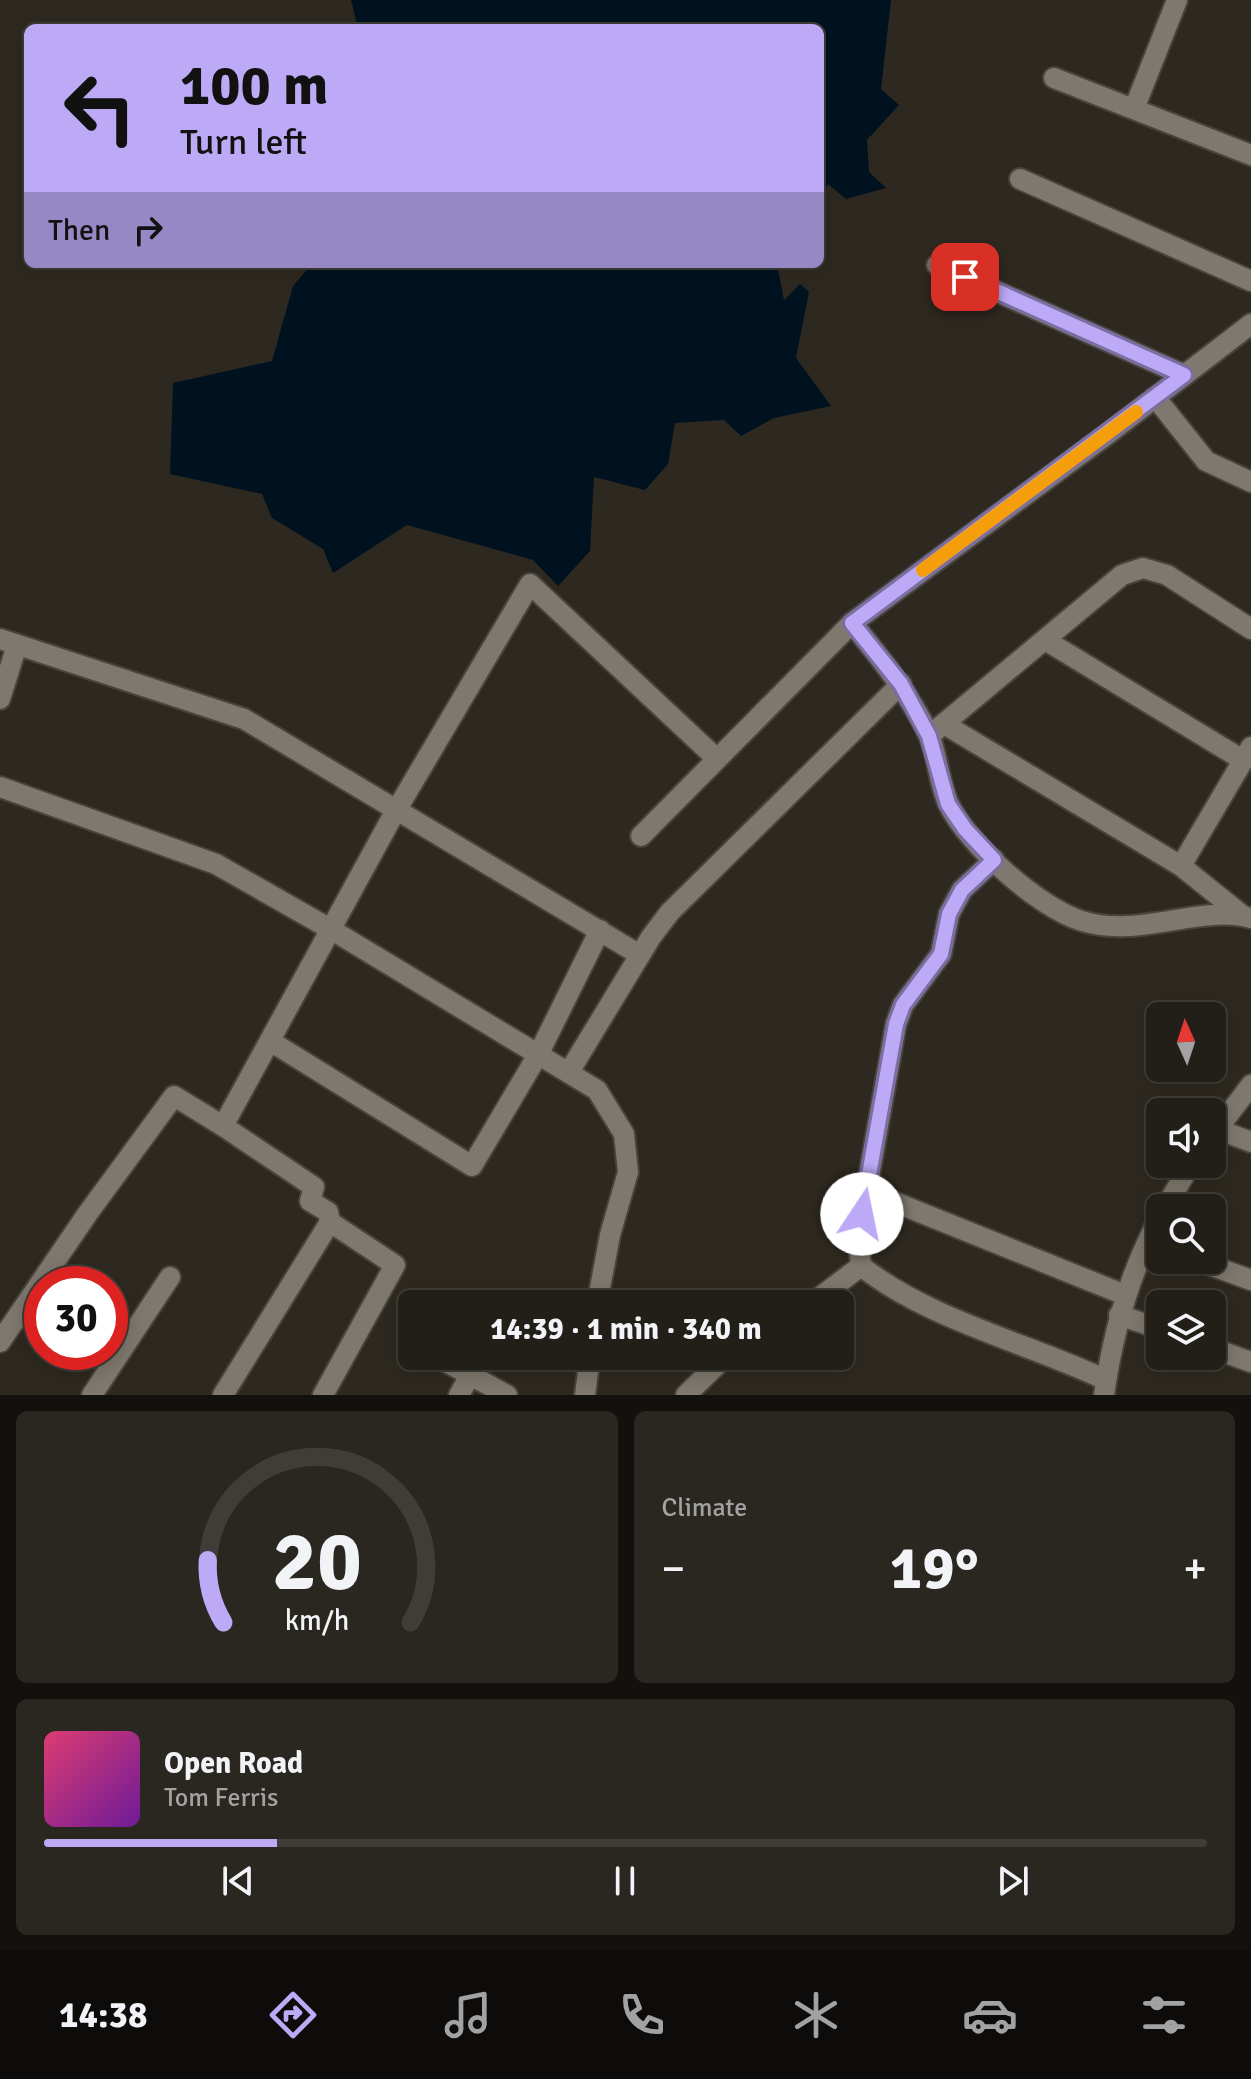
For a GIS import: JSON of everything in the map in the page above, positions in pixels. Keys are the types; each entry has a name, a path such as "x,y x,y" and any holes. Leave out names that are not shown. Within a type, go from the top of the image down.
{"street":[{"path":"1134,109 1177,0"},
{"path":"1054,78 1251,154"},
{"path":"1020,179 1251,281"},
{"path":"937,265 1184,375"},
{"path":"641,836 852,623 1251,324"},
{"path":"1155,397 1206,461 1251,482"},
{"path":"936,730 1122,575 1143,568 1167,575 1251,629"},
{"path":"223,1126 396,810 530,584 716,758"},
{"path":"852,623 936,730 1181,866 1246,917"},
{"path":"1045,640 1247,753 1181,866"},
{"path":"0,699 8,642 244,719 640,955"},
{"path":"569,1072 640,955 670,912 901,684"},
{"path":"936,730 948,804 965,829 994,860 1048,907 1083,922 1107,926 1134,926 1206,917 1246,917"},
{"path":"0,787 216,864 332,930 597,1090 624,1134 628,1172 610,1235 600,1290"},
{"path":"994,860 962,890 949,914 941,954 903,1005 896,1024 858,1238 857,1253 861,1266 908,1296 1105,1387 1110,1351 1122,1305 1146,1258"},
{"path":"270,1041 472,1166 539,1053 600,930"},
{"path":"1226,1117 1251,1085"},
{"path":"0,1342 88,1213 174,1096 314,1187 310,1201 328,1212 330,1222 223,1395"},
{"path":"1226,1135 1251,1142"},
{"path":"867,1191 1122,1305 1146,1320"},
{"path":"323,1395 395,1265 330,1222"},
{"path":"829,1290 861,1266"},
{"path":"1226,1271 1251,1280"},
{"path":"92,1395 170,1277"},
{"path":"1226,1353 1251,1362"},
{"path":"449,1370 464,1386 507,1395"},
{"path":"585,1395 588,1370"},
{"path":"686,1395 712,1370"}],"water":[{"path":"351,0 891,0 881,89 899,105 867,140 869,172 886,188 846,199 828,184 824,192 824,24 357,24"},
{"path":"309,268 778,268 784,300 800,284 809,292 796,358 831,406 774,418 741,436 724,420 675,423 668,464 645,490 594,477 590,551 558,586 533,560 407,525 333,573 323,549 272,518 262,494 170,474 173,383 272,361 293,286"}],"slow traffic":[{"path":"923,570 1136,412"}],"route":[{"path":"862,1214 896,1024 903,1005 941,954 949,914 962,890 994,860 965,829 948,804 929,736 901,684 852,623 1184,375 965,277"}]}
